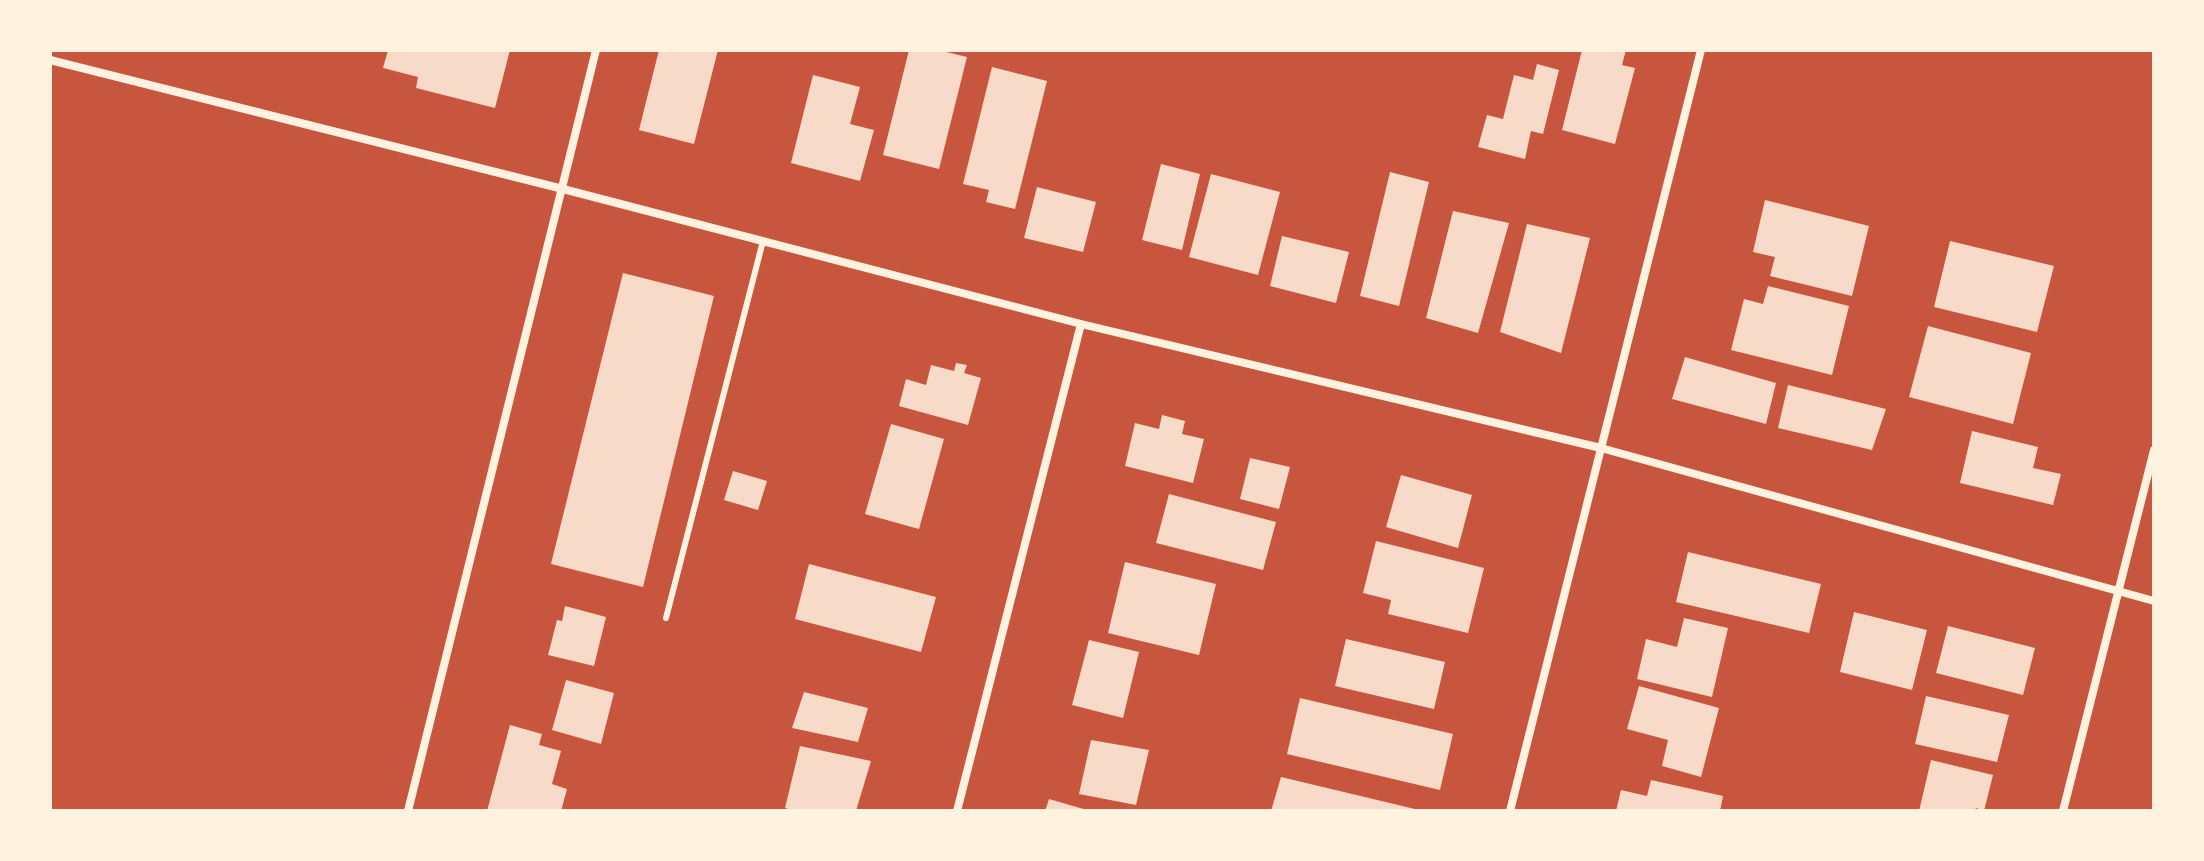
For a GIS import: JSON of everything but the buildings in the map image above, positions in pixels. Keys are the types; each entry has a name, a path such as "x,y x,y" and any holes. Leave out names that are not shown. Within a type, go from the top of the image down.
{"street":[{"path":"408,811 596,50"},
{"path":"1510,811 1701,50"},
{"path":"50,60 1081,324 1601,448 2154,601"},
{"path":"957,811 1081,324"},
{"path":"2063,811 2154,450"}],"lane":[{"path":"666,618 763,241"}]}
